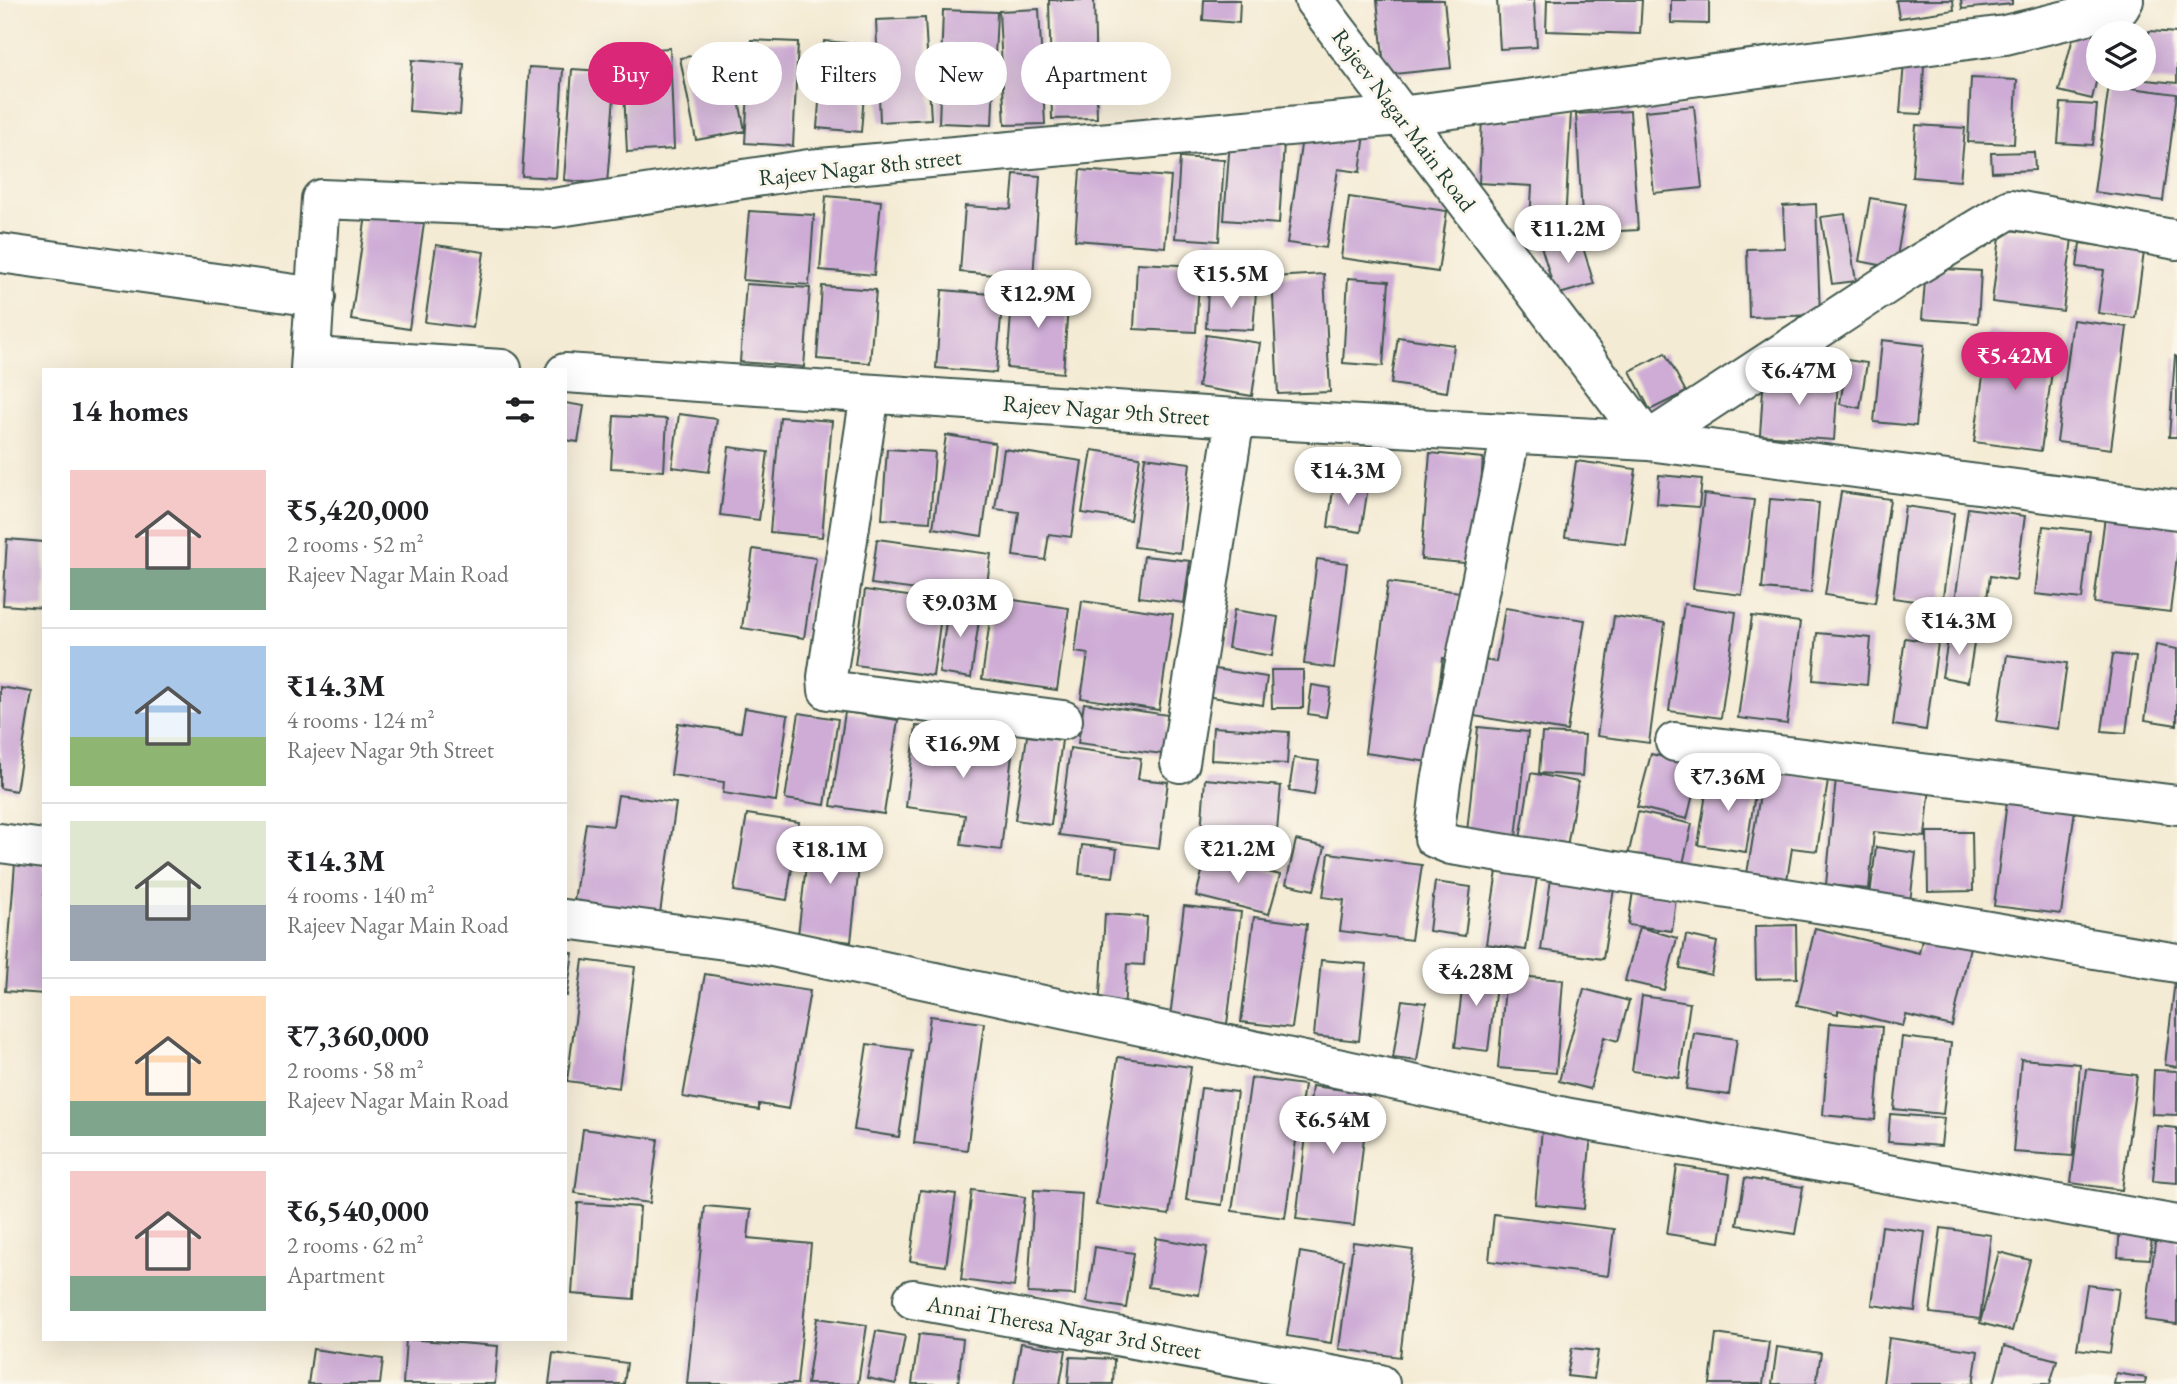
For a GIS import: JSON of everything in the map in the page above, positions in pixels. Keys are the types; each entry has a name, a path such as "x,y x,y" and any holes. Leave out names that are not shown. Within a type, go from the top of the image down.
{"street":[{"name":"Rajeev Nagar Main Road","path":"1314,0 1648,441"},
{"name":"Rajeev Nagar 8th street","path":"316,297 321,199 553,208 809,169 1400,116 2005,35 2120,7 2124,0"},
{"path":"1648,441 1907,271 2010,209 2177,240"},
{"path":"0,253 316,297 311,363 470,368"},
{"name":"Rajeev Nagar 9th Street","path":"567,373 1235,418 1648,441 2177,510"},
{"path":"870,394 827,677 828,690 1063,720"},
{"path":"1180,764 1235,418"},
{"path":"1511,433 1441,782 1434,838 1451,845 2177,963"},
{"path":"1675,742 2177,805"},
{"path":"0,843 42,849"},
{"path":"567,919 763,945 1570,1118 2177,1225"},
{"name":"Annai Theresa Nagar 3rd Street","path":"913,1299 1380,1384"}],"building":[{"path":"1049,0 1094,0 1095,42 1050,42"},
{"path":"1204,0 1240,0 1239,23 1203,20"},
{"path":"1377,0 1444,0 1451,68 1385,75"},
{"path":"1497,0 1534,0 1537,47 1500,49"},
{"path":"1547,0 1642,0 1640,34 1546,31"},
{"path":"1671,0 1709,0 1709,24 1671,23"},
{"path":"1896,0 1953,0 1954,10 1899,18"},
{"path":"1961,0 2012,0 2012,4 1962,9"},
{"path":"1039,9 1041,42 1021,42 1021,105 1044,105 1045,124 1005,125 1007,42 1001,42 999,11"},
{"path":"943,10 997,12 996,42 942,42"},
{"path":"925,18 926,42 915,42 915,105 930,105 931,119 880,122 879,105 901,105 901,42 877,42 876,20"},
{"path":"2076,26 2086,28 2086,91 2094,91 2092,99 2059,91"},
{"path":"2156,32 2177,33 2177,83 2156,81"},
{"path":"751,40 798,42 793,146 745,143 747,105 782,105 782,42"},
{"path":"687,57 687,94 680,58"},
{"path":"412,60 464,64 460,115 409,111"},
{"path":"1904,62 1924,64 1922,114 1900,113"},
{"path":"529,67 563,69 556,178 522,176"},
{"path":"572,69 588,70 588,105 613,105 607,184 564,180"},
{"path":"1971,78 2017,80 2014,144 1968,142"},
{"path":"2108,91 2177,94 2163,201 2094,192"},
{"path":"2061,103 2097,105 2093,145 2058,143"},
{"path":"625,105 672,105 674,149 627,152"},
{"path":"689,105 740,105 745,131 696,140"},
{"path":"819,105 863,105 861,132 817,128"},
{"path":"940,105 993,105 992,125 939,123"},
{"path":"1052,105 1097,105 1097,118 1052,119"},
{"path":"1694,106 1702,188 1654,193 1645,111"},
{"path":"1519,109 1571,112 1565,224 1530,221 1532,186 1479,183 1482,119 1518,120"},
{"path":"1630,111 1638,230 1583,233 1576,114"},
{"path":"1304,124 1365,134 1360,172 1338,169 1326,248 1287,243"},
{"path":"1916,125 1965,128 1960,181 1912,177"},
{"path":"1230,140 1284,143 1279,224 1224,220"},
{"path":"2034,152 2035,170 1992,172 1991,153"},
{"path":"1180,157 1224,160 1219,241 1175,238"},
{"path":"1080,170 1171,177 1165,247 1075,240"},
{"path":"1014,174 1040,176 1033,278 960,272 965,206 1011,209"},
{"path":"826,196 881,201 874,275 820,270"},
{"path":"1349,197 1447,211 1438,272 1341,258"},
{"path":"1870,198 1906,204 1895,268 1859,261"},
{"path":"1816,204 1820,315 1749,317 1747,249 1785,248 1783,206"},
{"path":"367,208 425,216 409,329 351,320"},
{"path":"749,211 814,215 809,285 743,280"},
{"path":"1845,214 1856,281 1832,284 1821,217"},
{"path":"2001,229 2072,238 2063,311 1992,302"},
{"path":"1579,234 1594,284 1556,295 1541,246"},
{"path":"2080,243 2144,252 2135,318 2098,313 2104,270 2077,267"},
{"path":"436,245 484,252 473,328 425,322"},
{"path":"1137,263 1200,266 1196,332 1134,329"},
{"path":"1926,268 1981,271 1978,323 1922,319"},
{"path":"1324,274 1330,392 1278,394 1272,277"},
{"path":"1348,278 1389,281 1383,366 1343,363"},
{"path":"746,284 810,288 804,367 740,362"},
{"path":"822,286 876,290 870,363 817,359"},
{"path":"1013,287 1069,292 1063,373 1007,368"},
{"path":"1208,289 1256,292 1253,330 1206,328"},
{"path":"942,290 1003,295 996,373 936,368"},
{"path":"2073,320 2127,327 2111,449 2057,442"},
{"path":"1989,332 2056,342 2041,451 1974,442"},
{"path":"1206,335 1260,343 1252,396 1198,387"},
{"path":"1398,337 1454,345 1447,392 1391,384"},
{"path":"1882,340 1924,345 1916,426 1874,422"},
{"path":"1665,353 1686,392 1650,410 1630,371"},
{"path":"2175,356 2177,437 2169,437"},
{"path":"1847,360 1867,363 1860,408 1840,404"},
{"path":"1764,375 1838,380 1834,440 1760,435"},
{"path":"567,403 584,406 578,442 567,440"},
{"path":"679,414 717,419 709,472 672,467"},
{"path":"614,416 667,419 664,471 611,468"},
{"path":"780,417 832,421 822,537 770,532"},
{"path":"946,435 995,443 982,536 933,528"},
{"path":"729,447 768,452 759,520 720,515"},
{"path":"887,449 935,452 930,522 882,519"},
{"path":"1004,449 1082,461 1071,537 1049,534 1045,560 1013,556 1019,512 995,509"},
{"path":"1092,450 1140,457 1130,520 1082,513"},
{"path":"1430,453 1483,458 1475,564 1421,559"},
{"path":"1145,457 1190,463 1180,553 1134,547"},
{"path":"1576,461 1636,469 1625,544 1565,537"},
{"path":"1659,475 1702,479 1699,507 1657,504"},
{"path":"1334,482 1368,487 1361,532 1328,527"},
{"path":"1841,492 1890,499 1875,603 1825,595"},
{"path":"1704,494 1754,500 1742,595 1693,589"},
{"path":"1770,499 1819,503 1811,593 1762,589"},
{"path":"1905,506 1954,513 1942,605 1893,598"},
{"path":"1968,508 2025,516 2016,580 1990,576 1986,606 1955,601"},
{"path":"2106,508 2177,517 2177,556 2170,612 2094,603"},
{"path":"2043,526 2090,531 2082,599 2035,594"},
{"path":"7,539 42,542 42,608 3,605"},
{"path":"877,539 991,554 985,599 871,584"},
{"path":"753,549 816,558 804,638 742,628"},
{"path":"1144,556 1190,561 1184,603 1139,597"},
{"path":"1317,559 1347,563 1334,668 1304,664"},
{"path":"1388,582 1460,592 1451,660 1443,658 1429,762 1365,753"},
{"path":"865,590 943,601 933,676 855,665"},
{"path":"993,597 1069,608 1057,690 982,679"},
{"path":"949,600 981,605 971,678 939,673"},
{"path":"1082,601 1173,614 1159,710 1081,698 1088,654 1075,652"},
{"path":"1684,604 1736,612 1721,718 1669,711"},
{"path":"1505,608 1585,620 1567,731 1474,716 1483,660 1496,662"},
{"path":"1234,610 1278,617 1272,656 1228,648"},
{"path":"1614,616 1665,623 1649,743 1597,736"},
{"path":"1752,616 1800,622 1787,724 1738,718"},
{"path":"1817,633 1871,638 1867,685 1813,680"},
{"path":"1949,633 1975,637 1968,682 1942,677"},
{"path":"1905,638 1938,643 1926,730 1893,725"},
{"path":"2156,645 2177,649 2177,725 2145,720"},
{"path":"2113,654 2136,657 2126,733 2102,731"},
{"path":"2007,655 2067,663 2058,729 1997,721"},
{"path":"1209,668 1267,677 1263,705 1205,696"},
{"path":"1271,670 1303,670 1303,708 1272,708"},
{"path":"1312,685 1331,688 1326,717 1308,714"},
{"path":"0,687 32,692 16,791 0,788"},
{"path":"1084,703 1168,715 1162,754 1078,743"},
{"path":"745,708 788,715 776,801 723,793 724,782 671,775 678,723 741,732"},
{"path":"845,712 898,720 884,814 831,806"},
{"path":"799,713 838,719 825,805 785,799"},
{"path":"916,726 1014,737 1001,850 961,845 965,815 906,807"},
{"path":"1213,727 1289,732 1287,764 1211,760"},
{"path":"1478,727 1528,732 1516,837 1467,832"},
{"path":"1542,733 1585,735 1582,776 1539,773"},
{"path":"1027,736 1062,740 1051,825 1015,820"},
{"path":"1070,748 1141,758 1138,779 1168,782 1159,848 1059,835"},
{"path":"1651,754 1700,766 1687,819 1637,807"},
{"path":"1294,758 1319,761 1314,795 1289,791"},
{"path":"1764,770 1828,781 1817,851 1792,848 1785,893 1745,886"},
{"path":"1531,773 1578,782 1567,847 1520,839"},
{"path":"1709,774 1757,781 1746,852 1698,845"},
{"path":"1836,778 1930,786 1925,837 1874,832 1869,889 1826,885"},
{"path":"1205,779 1281,786 1275,853 1200,847"},
{"path":"2008,793 2076,802 2061,914 1994,906"},
{"path":"618,795 676,803 660,913 574,901 586,823 613,826"},
{"path":"1638,812 1692,824 1680,877 1626,865"},
{"path":"747,814 799,822 787,900 734,891"},
{"path":"810,831 862,837 851,942 798,935"},
{"path":"1927,832 1972,832 1973,891 1928,892"},
{"path":"1296,840 1325,847 1314,890 1286,884"},
{"path":"1082,845 1117,849 1113,877 1079,874"},
{"path":"1876,847 1916,853 1910,902 1870,896"},
{"path":"1329,853 1422,865 1411,940 1340,931 1344,900 1323,897"},
{"path":"1206,856 1280,875 1269,914 1196,896"},
{"path":"15,863 42,865 42,994 5,991"},
{"path":"1497,871 1537,877 1526,950 1486,944"},
{"path":"1551,879 1614,889 1603,959 1541,950"},
{"path":"1435,882 1471,887 1465,936 1429,931"},
{"path":"1633,891 1676,897 1672,931 1628,925"},
{"path":"1184,906 1241,912 1227,1024 1170,1017"},
{"path":"1105,914 1147,917 1144,965 1127,964 1124,1011 1099,1010"},
{"path":"1254,917 1307,924 1292,1028 1241,1022"},
{"path":"1796,925 1797,978 1756,979 1755,926"},
{"path":"1639,927 1677,938 1664,990 1625,981"},
{"path":"1925,927 1972,938 1952,1026 1906,1015 1903,1026 1838,1010 1838,1014 1797,1005 1815,928 1919,953"},
{"path":"1686,935 1717,942 1711,975 1680,968"},
{"path":"567,952 573,953 567,996"},
{"path":"583,960 635,967 619,1088 567,1081"},
{"path":"1321,960 1367,964 1359,1041 1314,1036"},
{"path":"1465,966 1498,970 1488,1051 1455,1047"},
{"path":"705,974 810,991 789,1109 759,1104 759,1110 683,1097"},
{"path":"1506,975 1563,980 1556,1073 1498,1068"},
{"path":"2175,981 2177,982 2177,1067 2165,1065"},
{"path":"1584,989 1629,1001 1618,1041 1604,1037 1590,1089 1559,1081"},
{"path":"1642,996 1690,1003 1679,1078 1632,1071"},
{"path":"1402,1000 1426,1003 1417,1061 1393,1058"},
{"path":"930,1016 984,1023 967,1150 914,1143"},
{"path":"1830,1023 1882,1027 1875,1120 1823,1115"},
{"path":"1694,1033 1737,1039 1729,1095 1686,1089"},
{"path":"1902,1037 1951,1043 1943,1114 1894,1109"},
{"path":"867,1044 912,1050 899,1137 854,1130"},
{"path":"1118,1057 1191,1067 1169,1215 1096,1205"},
{"path":"2021,1059 2080,1064 2073,1156 2013,1152"},
{"path":"2086,1069 2137,1075 2122,1190 2071,1183"},
{"path":"2154,1070 2177,1071 2177,1115 2152,1114"},
{"path":"1251,1078 1304,1085 1285,1218 1232,1211"},
{"path":"1312,1086 1369,1093 1354,1226 1296,1219"},
{"path":"1201,1088 1237,1092 1222,1205 1186,1200"},
{"path":"1890,1114 1944,1118 1941,1146 1888,1142"},
{"path":"2157,1126 2177,1128 2177,1183 2153,1181"},
{"path":"583,1129 658,1139 650,1203 575,1193"},
{"path":"1542,1129 1591,1134 1584,1209 1535,1204"},
{"path":"1677,1166 1730,1174 1720,1242 1667,1234"},
{"path":"1745,1178 1803,1187 1795,1234 1737,1225"},
{"path":"920,1190 956,1194 946,1266 910,1261"},
{"path":"972,1190 1025,1197 1014,1287 961,1280"},
{"path":"1034,1190 1082,1193 1075,1295 1028,1293"},
{"path":"578,1203 640,1207 634,1299 572,1294"},
{"path":"705,1206 751,1210 748,1238 811,1244 797,1384 687,1384"},
{"path":"1494,1214 1614,1229 1608,1276 1489,1261"},
{"path":"2120,1223 2153,1225 2150,1259 2118,1257"},
{"path":"1882,1226 1925,1232 1915,1311 1872,1305"},
{"path":"1941,1228 1991,1235 1980,1319 1930,1313"},
{"path":"2157,1228 2177,1230 2177,1324 2145,1320"},
{"path":"1156,1238 1207,1247 1199,1295 1148,1287"},
{"path":"1353,1242 1413,1250 1400,1357 1339,1349"},
{"path":"1095,1247 1134,1253 1126,1308 1087,1302"},
{"path":"1300,1252 1344,1260 1331,1343 1287,1336"},
{"path":"1999,1252 2030,1260 2012,1331 1980,1323"},
{"path":"2087,1285 2119,1289 2110,1353 2077,1349"},
{"path":"817,1318 867,1325 858,1384 807,1384"},
{"path":"876,1331 905,1336 896,1384 867,1378"},
{"path":"919,1334 963,1339 958,1384 912,1384"},
{"path":"1716,1334 1769,1342 1763,1384 1710,1384"},
{"path":"1889,1338 1978,1351 1973,1384 1883,1384"},
{"path":"406,1341 498,1346 495,1384 403,1384"},
{"path":"1021,1343 1066,1350 1060,1384 1014,1384"},
{"path":"2004,1346 2057,1360 2050,1384 1994,1384"},
{"path":"1777,1347 1821,1353 1816,1384 1772,1384"},
{"path":"1572,1348 1598,1351 1594,1379 1567,1376"},
{"path":"313,1349 383,1359 380,1384 308,1384"},
{"path":"553,1353 627,1363 624,1384 549,1384"},
{"path":"1070,1357 1114,1359 1113,1384 1068,1384"},
{"path":"2116,1373 2146,1378 2145,1384 2114,1384"}]}
